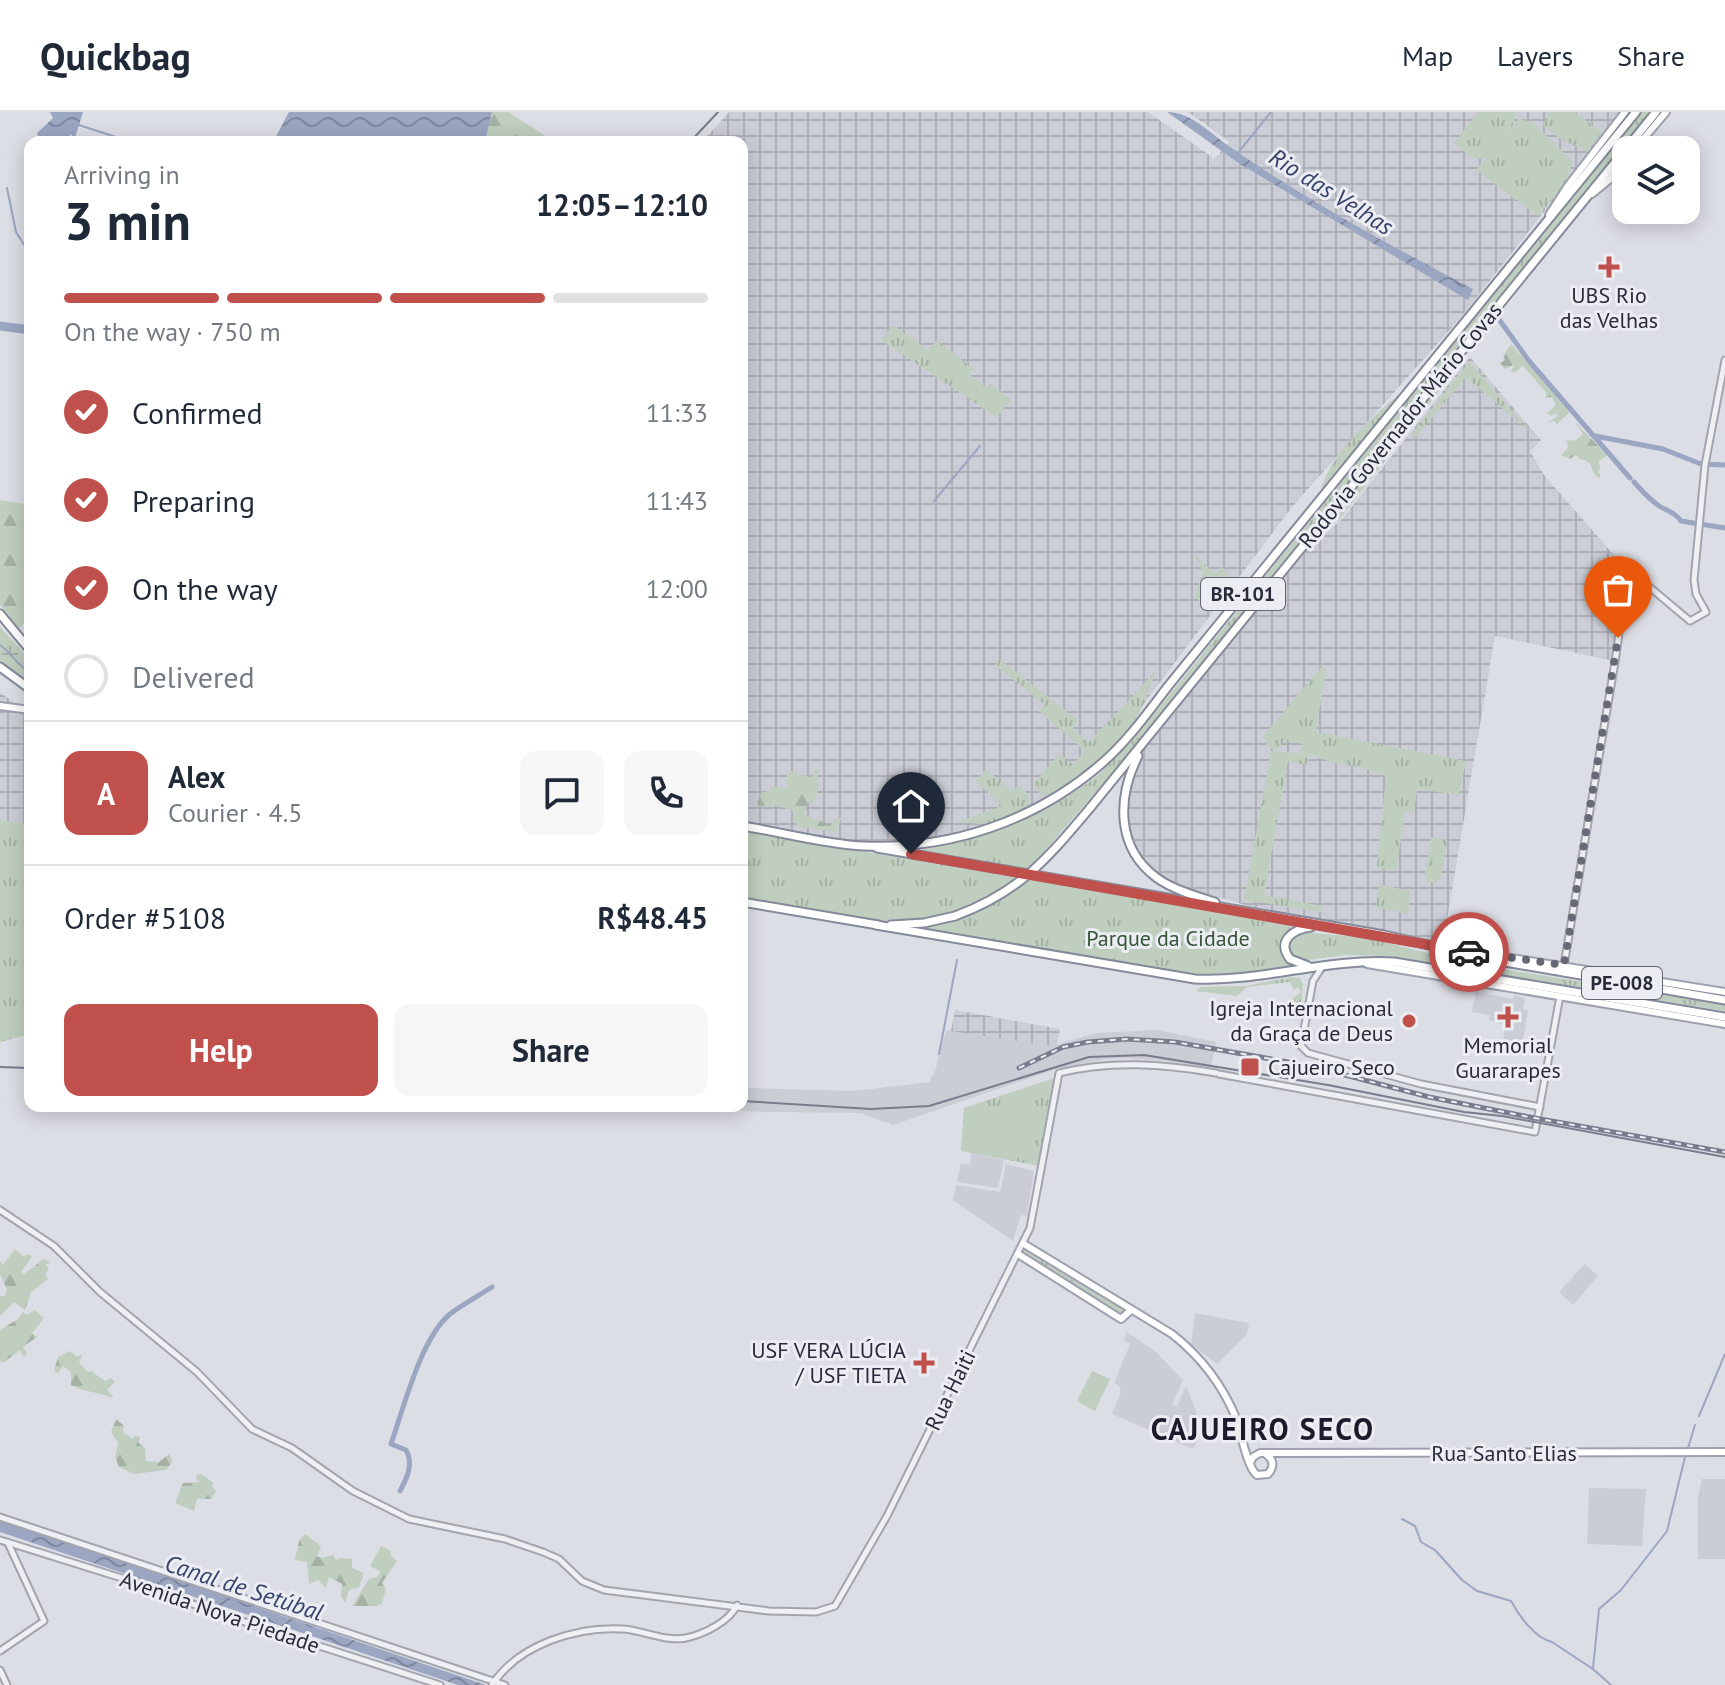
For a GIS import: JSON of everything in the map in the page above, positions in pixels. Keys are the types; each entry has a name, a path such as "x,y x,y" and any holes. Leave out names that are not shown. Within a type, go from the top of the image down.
{"highway":[{"name":"Rodovia Governador Mário Covas","path":"748,827 862,846 926,843 979,832 1038,809 1103,763 1636,112"},
{"name":"Rodovia Governador Mário Covas","path":"748,903 876,925 924,923 955,916 1000,896 1032,873 1090,808 1656,112"},
{"path":"0,614 24,643"},
{"path":"0,667 24,685"},
{"path":"1151,732 1127,780 1123,821 1130,844 1141,865 1158,879 1236,910"},
{"name":"PE-008","path":"862,846 1375,934 1505,962 1725,1000"},
{"name":"PE-008","path":"876,925 1195,979 1247,979 1351,961 1394,962 1725,1017"},
{"path":"1315,966 1290,959 1285,953 1286,940 1299,928 1329,927"}],"main road":[{"path":"1546,221 1559,198 1625,112"},
{"path":"1646,136 1666,112"},
{"path":"1581,203 1612,176"},
{"path":"0,706 24,710"},
{"path":"1451,949 1725,992"},
{"path":"1351,961 1725,1024"},
{"path":"1024,1244 1172,1334 1196,1355 1213,1375 1224,1395 1245,1445 1251,1471 1265,1476 1283,1455"},
{"path":"1018,1254 1121,1319 1131,1310"},
{"path":"1245,1445 1272,1460 1272,1468"},
{"name":"Rua Santo Elias","path":"1262,1453 1725,1452"},
{"path":"1250,1463 1253,1457 1262,1453"}],"street":[{"path":"1564,965 1628,569 1690,621 1706,612 1694,587 1705,464 1725,360"},
{"path":"1326,964 1314,976 1301,1046 1313,1055 1421,1084 1540,1107 1560,996"},
{"name":"Rua Haiti","path":"740,1606 769,1611 816,1612 835,1606 887,1516 951,1391 989,1307 1024,1244 1030,1228 1059,1073 1077,1068 1133,1063 1217,1074 1535,1132 1540,1107"},
{"path":"0,1210 54,1246 100,1292 197,1372 248,1426 306,1456 372,1501 423,1523 505,1539 543,1552 559,1559 582,1581 604,1590 740,1606"},
{"name":"Avenida Nova Piedade","path":"0,1517 505,1685"},
{"name":"Avenida Nova Piedade","path":"0,1540 440,1685"},
{"path":"0,1651 44,1621 17,1568 8,1542"},
{"path":"493,1683 522,1653 536,1646 610,1629 686,1638 728,1618 740,1606"},
{"path":"0,1670 7,1685"}],"shaded area":[{"path":"729,112 1148,112 1212,157 1212,161 1230,142 1188,112 1623,112 1461,317 1292,507 1115,742 1089,768 1011,820 951,839 882,844 748,827 748,136 707,136"},
{"path":"1470,357 1541,440 1530,451 1544,475 1627,570 1614,661 1495,636 1443,943 1252,907 1158,879 1130,844 1124,797 1137,758 1151,732 1296,554 1342,519"},
{"path":"0,692 24,711 24,824 0,820"},
{"name":"Memorial Guararapes","path":"1476,992 1513,999 1514,995 1525,998 1523,1009 1528,1010 1522,1046 1503,1042 1505,1025 1489,1020 1489,1015 1472,1012"},
{"path":"955,1010 1060,1029 1057,1044 1050,1046 951,1031"},
{"path":"946,1030 1050,1046 1097,1033 1157,1030 1216,1042 1211,1068 1166,1061 1105,1059 1056,1069 893,1125 861,1113 748,1111 748,1088 854,1091 930,1082"},
{"path":"971,1153 1004,1160 998,1188 957,1182 961,1163 970,1165"},
{"path":"1006,1164 1034,1171 1027,1216 1021,1215 1013,1241 953,1200 956,1185 1000,1192"},
{"path":"1585,1264 1598,1276 1573,1305 1559,1292"},
{"path":"1195,1313 1248,1323 1249,1328 1246,1335 1217,1364 1191,1344"},
{"path":"1127,1332 1155,1351 1183,1380 1172,1405 1177,1406 1186,1386 1201,1433 1193,1449 1112,1414 1121,1392 1114,1383 1130,1344 1124,1340"},
{"path":"1702,1479 1725,1479 1725,1559 1698,1559 1698,1497"},
{"path":"1589,1488 1646,1489 1642,1546 1587,1544"}],"green space":[{"path":"492,112 508,112 546,136 486,136"},
{"path":"1479,112 1516,112 1500,140 1519,118 1535,124 1573,162 1565,184 1538,216 1476,170 1486,158 1472,157 1454,142"},
{"path":"1550,112 1574,112 1602,132 1587,152 1559,138 1542,125"},
{"path":"1641,112 1652,112 1632,136 1622,136"},
{"path":"1612,148 1612,160 1146,734 1028,870 916,851 1009,826 1031,816 1093,779 1133,740"},
{"path":"893,325 928,350 937,340 973,369 969,374 987,388 991,384 1011,400 997,417 990,413 881,340"},
{"path":"1478,333 1461,363 1339,520 1303,548"},
{"path":"1511,344 1570,412 1557,424 1554,421 1548,423 1557,416 1557,413 1551,416 1547,413 1556,405 1552,397 1546,398 1546,392 1523,366 1514,373 1511,371 1514,365 1505,369 1500,363 1505,360 1503,356"},
{"path":"1469,362 1533,435 1466,377 1414,439 1411,435"},
{"path":"1413,384 1318,502 1326,475 1349,442"},
{"path":"1575,422 1607,455 1598,462 1601,467 1599,478 1588,462 1576,455 1570,459 1561,455 1568,448 1567,442 1563,441 1576,440 1583,434"},
{"path":"0,500 24,504 24,621 20,628 15,627 0,604"},
{"path":"1194,554 1215,574 1221,567 1229,573 1204,605 1195,597 1203,572"},
{"path":"0,627 24,653 24,681 0,663"},
{"path":"999,659 1078,720 1073,729 1089,742 1156,671 1141,708 1121,739 1085,772 1045,799 1033,785 1059,754 1073,764 1085,751 1039,711 1045,705 995,665"},
{"path":"1322,666 1326,668 1316,732 1466,761 1459,795 1417,789 1414,813 1405,812 1396,871 1377,868 1386,776 1311,754 1306,765 1288,761 1264,895 1322,906 1321,912 1244,900 1271,751 1298,753 1299,756 1303,744 1287,741 1277,749 1268,748 1263,736"},
{"path":"815,769 818,769 818,791 812,804 807,803 804,815 831,825 835,818 841,818 837,832 799,827 793,819 795,811 774,805 775,799 770,807 757,803 762,792 770,791 772,786 790,789 786,783 791,771 812,778"},
{"path":"986,769 1011,790 1019,786 1026,791 1030,804 995,825 957,822 1002,806 976,781"},
{"path":"0,820 24,824 24,1036 0,1042"},
{"name":"Parque da Cidade","path":"748,832 1297,925 1283,944 1285,960 1295,968 1240,977 1194,977 748,898"},
{"path":"1431,837 1447,840 1441,877 1434,884 1427,881 1425,876"},
{"path":"1379,884 1410,891 1408,914 1376,907"},
{"path":"1303,932 1368,938 1471,964 1725,1005 1725,1011 1384,956 1345,955 1301,961 1290,953 1289,943 1295,935"},
{"path":"1300,978 1303,984 1301,1004 1297,1008 1285,1004 1301,992 1298,987 1294,990 1290,982 1247,987 1237,996 1196,991 1201,987 1246,986"},
{"path":"1054,1078 1039,1166 961,1151 964,1108"},
{"path":"965,1113 1038,1116 1033,1159 961,1149"},
{"path":"1024,1244 1126,1307 1126,1314 1119,1318 1018,1254"},
{"path":"15,1249 23,1256 29,1254 31,1257 21,1272 24,1274 44,1259 50,1262 46,1265 49,1269 45,1274 48,1279 31,1292 25,1310 14,1302 0,1316 0,1296 4,1296 7,1290 0,1274 0,1261 3,1265"},
{"path":"35,1310 44,1318 32,1333 37,1337 23,1347 27,1353 24,1357 20,1350 3,1363 0,1360 0,1330 18,1319 23,1312 26,1315"},
{"path":"70,1351 77,1357 83,1354 79,1362 87,1372 91,1371 105,1381 111,1378 115,1382 107,1390 112,1398 71,1385 71,1372 63,1366 58,1373 54,1371 58,1357"},
{"path":"1092,1371 1110,1379 1095,1411 1077,1401"},
{"path":"116,1419 124,1426 123,1432 133,1439 140,1437 138,1442 145,1448 146,1461 159,1462 169,1454 173,1461 166,1470 134,1474 119,1467 115,1457 118,1443 111,1432"},
{"path":"201,1474 214,1483 212,1486 216,1491 211,1499 197,1499 194,1511 175,1503 183,1483 201,1482 196,1476"},
{"path":"305,1534 321,1546 317,1556 352,1559 352,1568 364,1573 359,1587 349,1590 345,1603 341,1596 342,1584 329,1577 326,1588 318,1580 309,1584 307,1562 295,1560 299,1541"},
{"path":"381,1546 391,1551 390,1555 397,1561 382,1583 386,1589 382,1603 377,1606 352,1606 369,1579 381,1572 370,1566"}],"water":[{"path":"50,112 83,112 76,136 38,136 37,133 53,118"},
{"path":"289,112 492,112 486,136 276,136"},
{"path":"1167,112 1192,119 1259,167 1319,204 1473,289 1468,300 1240,164"},
{"path":"0,1521 486,1685 458,1685 0,1532"}],"waterway":[{"path":"1237,154 1271,112"},
{"path":"79,125 113,136"},
{"path":"7,188 16,232 24,245"},
{"name":"Rio das Velhas","path":"1498,318 1529,361 1630,478"},
{"name":"Rio das Velhas","path":"0,326 24,329"},
{"path":"1595,436 1663,449 1701,464 1725,465"},
{"path":"934,501 980,446"},
{"name":"Rio das Velhas","path":"1634,482 1652,501 1681,521 1725,528"},
{"path":"0,645 24,668"},
{"path":"939,1054 957,960"},
{"path":"400,1491 407,1476 409,1460 406,1450 391,1444 422,1356 430,1339 450,1314 492,1287"},
{"path":"1699,1416 1725,1354"},
{"path":"1688,1448 1695,1425"},
{"path":"1593,1668 1599,1609 1621,1590 1667,1531 1685,1457"},
{"path":"1402,1519 1415,1526 1421,1542 1435,1550 1462,1580 1477,1591 1511,1601 1534,1631 1593,1669 1611,1685"}],"tram line":[{"path":"696,136 718,112"},
{"path":"748,1101 871,1109 929,1106 1089,1057 1144,1055 1725,1157"},
{"path":"0,1067 24,1068"}],"railway":[{"path":"1019,1068 1063,1047 1088,1042 1127,1039 1175,1042 1311,1066 1429,1097 1725,1152"}],"way so far":[{"path":"1469,952 1564,965 1618,638"}],"place":[{"name":"UBS Rio das Velhas","path":"1609,267"},
{"name":"Memorial Guararapes","path":"1508,1017"},
{"name":"Igreja Internacional da Graça de Deus","path":"1409,1021"},
{"name":"Cajueiro Seco","path":"1250,1067"},
{"name":"USF VERA LÚCIA / USF TIETA","path":"924,1363"}],"district":[{"name":"CAJUEIRO SECO","path":"1263,1430"}],"route":[{"path":"911,854 1469,952"}],"water label":[{"name":"Canal de Setúbal","path":"244,1588"}]}
